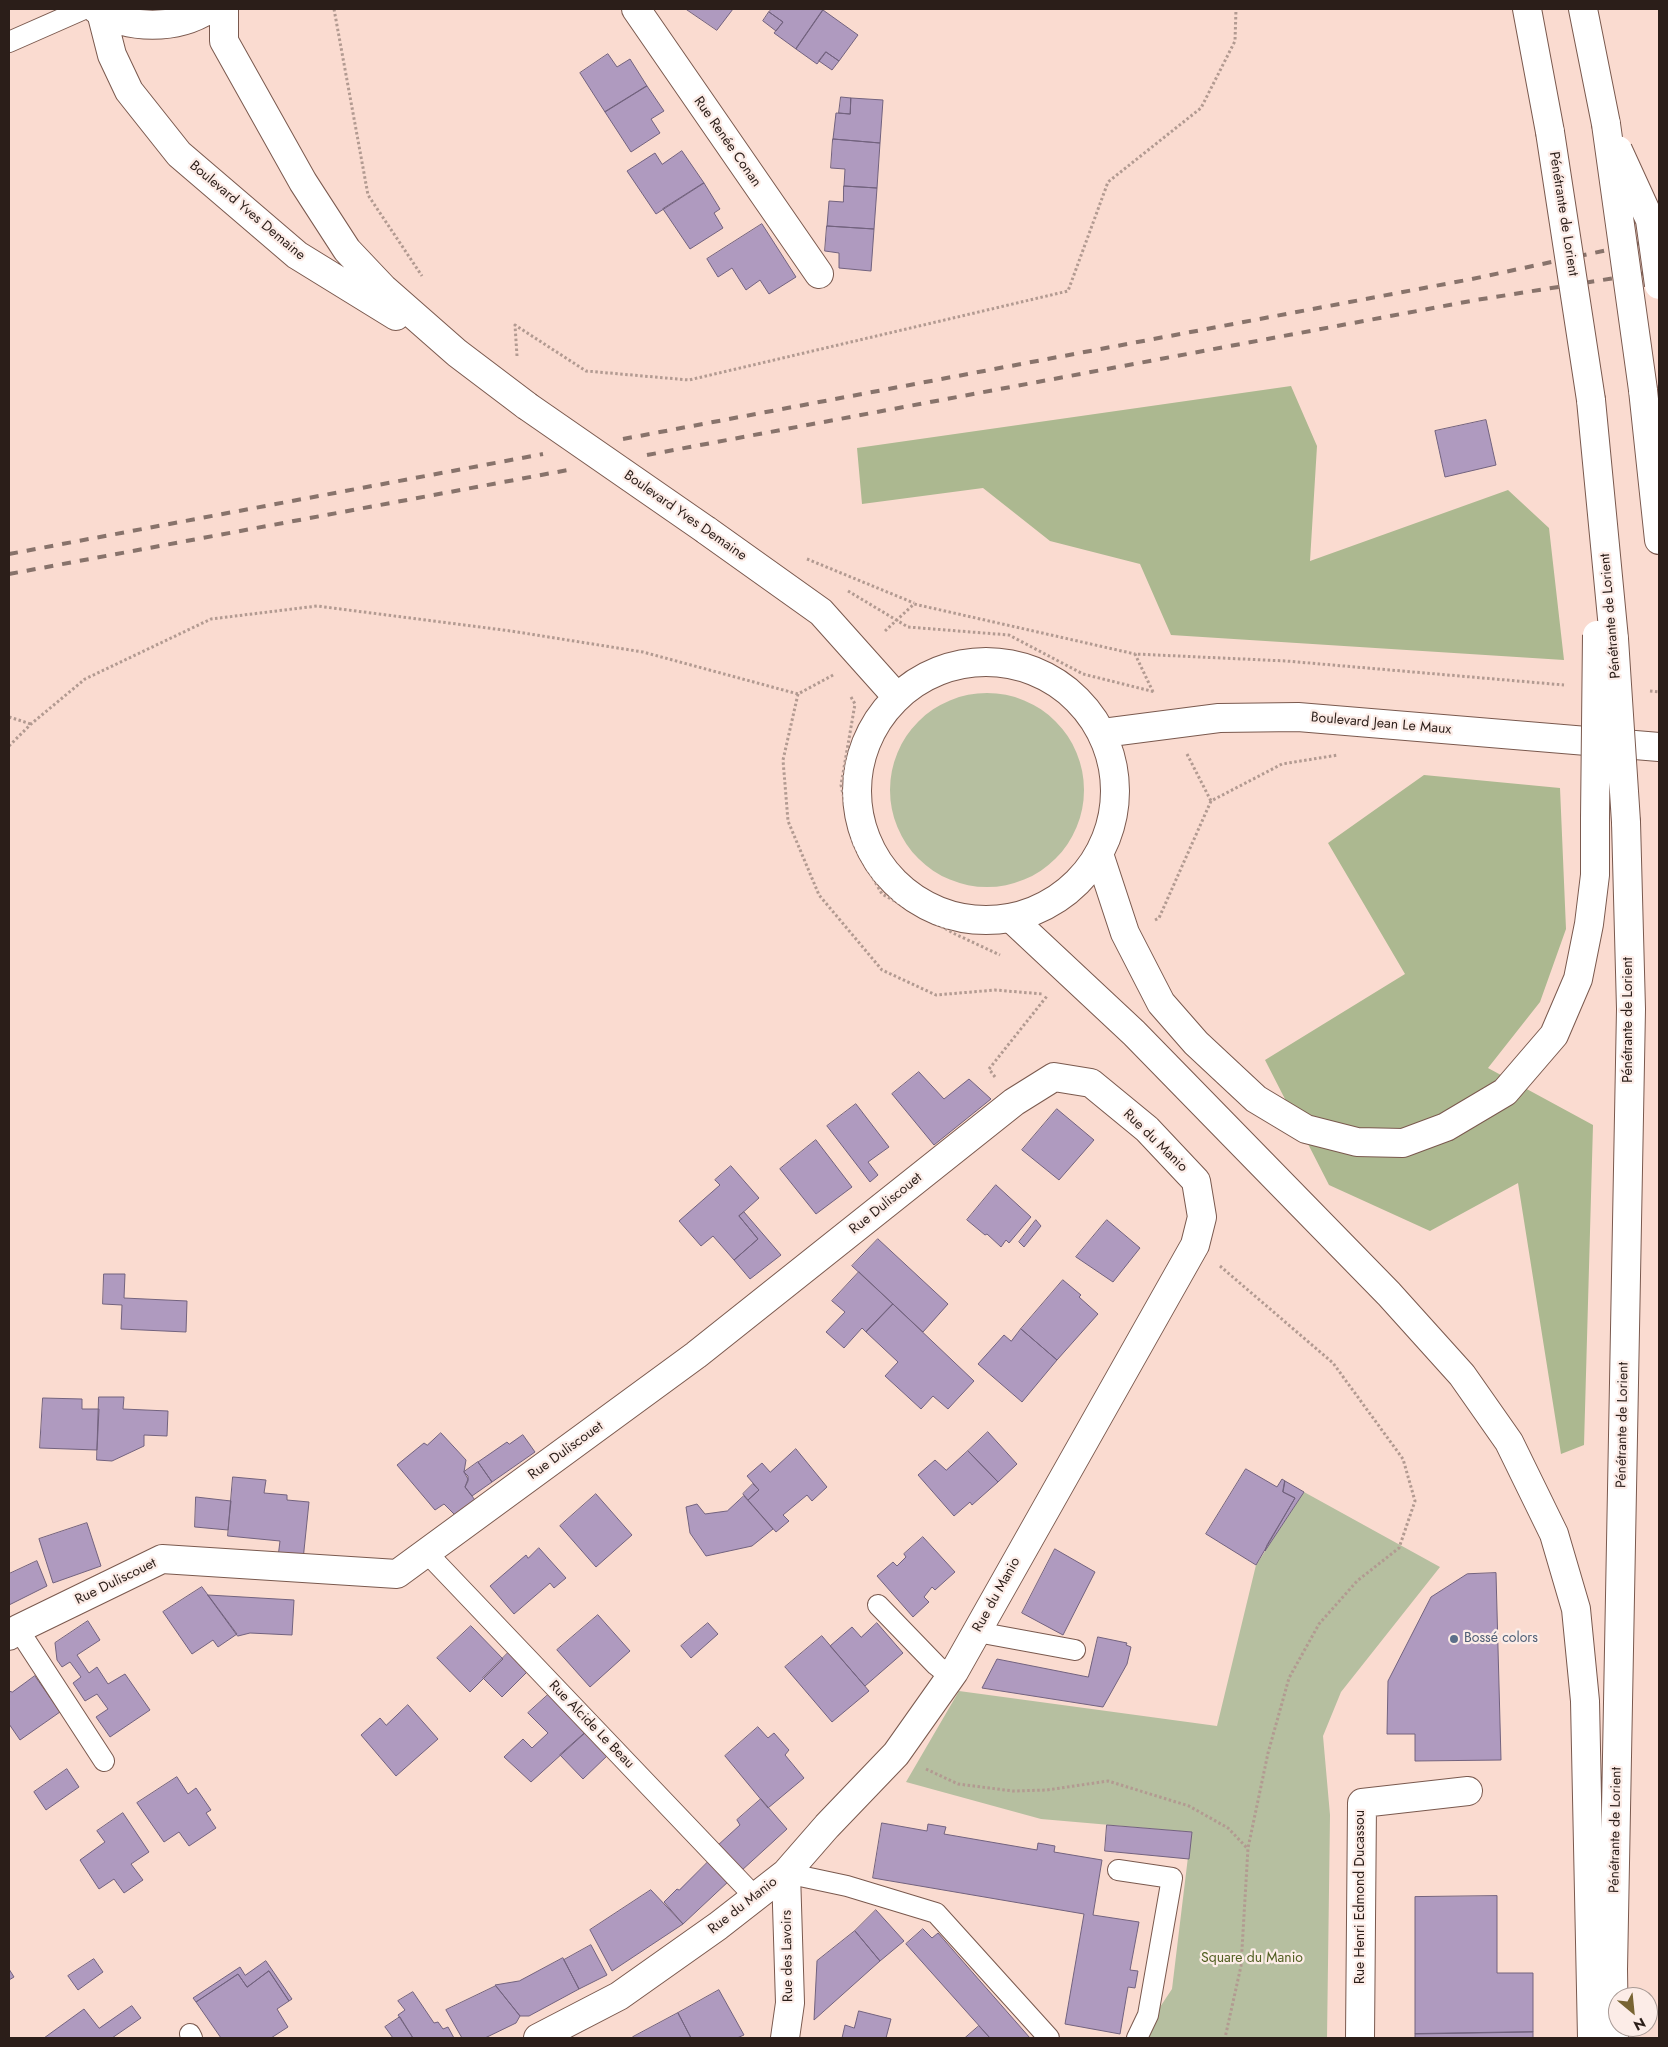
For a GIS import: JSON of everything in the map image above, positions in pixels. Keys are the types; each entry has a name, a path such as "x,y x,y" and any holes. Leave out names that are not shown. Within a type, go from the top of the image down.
{"main road":[{"path":"94,10 126,21 151,25 178,22 209,9"},
{"name":"Boulevard Yves Demaine","path":"224,9 224,41 303,182 347,250 383,288 457,353 527,406 821,612 897,697"},
{"name":"Rue Renée Conan","path":"636,9 819,274"},
{"name":"Pénétrante de Lorient","path":"1528,9 1550,132 1591,400 1606,637 1626,822 1631,1009 1613,1969 1614,2038"},
{"path":"1583,9 1606,124 1643,390 1659,540"},
{"name":"Boulevard Yves Demaine","path":"94,10 129,91 178,154 297,255 457,353"},
{"path":"1606,124 1650,220 1659,285"},
{"path":"1099,854 1125,933 1161,1003 1196,1043 1256,1099 1306,1129 1357,1142 1403,1142 1446,1127 1505,1092 1554,1035 1578,979 1595,875 1595,818 1606,637"},
{"path":"969,662 1009,663 1047,676 1079,700 1103,733 1115,773 1114,814 1099,854 1083,877 1062,895 1038,909 1011,918 984,920 956,917 930,908 906,893 886,873 871,850 861,824 856,796 858,769 866,742 879,718 897,697 930,674 969,662"},
{"name":"Boulevard Jean Le Maux","path":"1103,733 1219,718 1298,717 1659,747"},
{"path":"1011,918 1134,1033 1389,1294 1462,1374 1509,1442 1554,1534 1576,1609 1585,1701 1592,2038"},
{"name":"Rue Duliscouet","path":"14,1633 162,1559 397,1574 696,1356 1014,1102 1054,1077"},
{"name":"Rue du Manio","path":"538,2038 619,1996 718,1926 786,1873 827,1826 896,1754 951,1677 1195,1245 1202,1217 1196,1181 1147,1129 1091,1083 1054,1077"},
{"name":"Rue Henri Edmond Ducassou","path":"1360,2038 1362,1803 1468,1791"},
{"name":"Rue des Lavoirs","path":"785,2038 790,2003 786,1873"}],"lane":[{"path":"9,42 94,10"},
{"name":"Rue Alcide Le Beau","path":"427,1553 755,1897"},
{"path":"878,1605 936,1665 951,1677"},
{"path":"977,1632 1075,1650"},
{"path":"14,1633 104,1761"},
{"path":"1118,1870 1172,1878 1148,2014 1138,2038"},
{"path":"786,1873 847,1886 936,1913 1049,2038"}],"path":[{"path":"334,9 368,195 426,281"},
{"path":"527,406 518,368 515,325 586,371 689,380 1068,291 1108,182 1201,108 1234,41 1236,9"},
{"path":"798,555 914,604 1136,654 1286,661 1570,685"},
{"path":"845,589 908,627 1009,636 1083,674 1153,692 1163,692"},
{"path":"885,631 914,604"},
{"path":"9,746 31,724 85,679 211,619 317,606 512,630 643,652 798,694 837,672 842,680"},
{"path":"1136,654 1168,724 1182,744 1211,801"},
{"path":"1649,691 1659,692"},
{"path":"798,694 783,760 788,821 819,895 882,970 936,995 995,990 1048,994"},
{"path":"850,696 855,704 841,785 854,845 882,894 955,934 1008,958"},
{"path":"9,718 31,724"},
{"path":"1125,933 1159,918 1211,801 1282,764 1340,754"},
{"path":"1042,988 1048,994"},
{"path":"1014,1102 989,1069 1048,994"},
{"path":"1195,1245 1333,1364 1403,1458 1415,1501 1399,1548 1357,1581 1319,1624 1289,1678 1268,1753 1248,1848 1241,1966 1225,2038"},
{"path":"896,1754 958,1784 1013,1791 1047,1790 1108,1781 1189,1806 1228,1828 1248,1848"}],"green space":[{"path":"1291,386 1317,446 1310,561 1508,490 1549,528 1564,660 1171,635 1140,564 1050,541 983,488 862,504 857,448"},
{"path":"987,693 1006,695 1024,700 1041,709 1056,721 1068,736 1077,753 1082,771 1084,790 1082,809 1077,827 1068,844 1056,859 1041,871 1024,880 1006,885 987,887 968,885 950,880 933,871 918,859 906,844 897,827 892,809 890,790 892,771 897,753 906,736 918,721 933,709 950,700 968,695"},
{"path":"1424,775 1560,788 1566,929 1540,1002 1488,1068 1593,1125 1584,1445 1561,1454 1518,1183 1430,1231 1329,1185 1265,1060 1405,974 1328,843"},
{"name":"Square du Manio","path":"1304,1492 1440,1567 1341,1692 1323,1736 1330,1815 1327,2038 1148,2038 1156,2013 1172,1989 1191,1832 1041,1819 906,1782 959,1691 1217,1726 1256,1565"}],"building":[{"path":"686,9 733,9 717,30"},
{"path":"772,9 823,10 796,49 774,33 783,22 769,12"},
{"path":"823,10 858,35 839,61 826,52 817,64 796,49"},
{"path":"769,12 783,22 776,31 763,21"},
{"path":"826,52 839,61 832,70 819,61"},
{"path":"608,54 617,67 630,59 647,86 605,112 580,73"},
{"path":"647,86 664,111 651,119 660,133 631,152 605,112"},
{"path":"841,97 851,98 850,114 839,113"},
{"path":"851,98 883,100 880,143 833,139 836,113 850,114"},
{"path":"833,139 880,143 877,188 844,186 845,169 831,168"},
{"path":"682,151 704,183 656,214 627,171 655,153 662,164"},
{"path":"704,183 720,209 714,213 723,228 690,249 663,209"},
{"path":"844,186 877,188 874,229 827,226 829,201 843,202"},
{"path":"762,224 796,277 769,294 760,280 746,290 732,268 718,277 707,259"},
{"path":"827,226 874,229 871,271 839,268 839,253 825,251"},
{"path":"1486,420 1496,465 1445,477 1435,431"},
{"path":"919,1072 944,1099 969,1079 991,1099 934,1145 892,1094"},
{"path":"856,1104 889,1147 868,1162 878,1175 870,1182 827,1126"},
{"path":"1057,1109 1094,1140 1059,1180 1022,1150"},
{"path":"816,1140 852,1187 816,1214 780,1169"},
{"path":"731,1166 759,1198 739,1216 758,1239 734,1260 713,1236 701,1246 679,1221 720,1185 715,1180"},
{"path":"996,1185 1031,1217 1009,1243 1006,1240 1001,1247 967,1220"},
{"path":"744,1212 781,1255 750,1279 734,1260 758,1239 739,1216"},
{"path":"1036,1220 1041,1226 1024,1247 1019,1242"},
{"path":"1107,1220 1140,1248 1113,1282 1076,1257"},
{"path":"878,1239 948,1304 923,1332 852,1266"},
{"path":"859,1272 893,1304 866,1332 862,1328 844,1348 826,1332 845,1312 832,1301"},
{"path":"104,1274 125,1274 124,1298 187,1301 186,1332 121,1329 122,1305 103,1304"},
{"path":"1063,1280 1081,1295 1079,1297 1098,1314 1057,1360 1021,1329"},
{"path":"893,1304 974,1381 948,1409 933,1396 921,1409 885,1376 898,1362 866,1332"},
{"path":"1021,1329 1057,1360 1022,1402 978,1364 1004,1335 1011,1341"},
{"path":"99,1397 124,1397 123,1409 168,1411 167,1436 144,1435 144,1446 112,1461 97,1460"},
{"path":"43,1398 82,1399 82,1409 99,1409 97,1450 40,1448"},
{"path":"988,1432 1017,1464 998,1482 968,1451"},
{"path":"441,1433 466,1460 464,1472 468,1476 468,1481 465,1487 475,1500 456,1516 444,1504 435,1510 397,1465 424,1443 427,1445"},
{"path":"523,1435 535,1452 492,1482 478,1462 507,1442 509,1444"},
{"path":"796,1449 827,1487 812,1501 807,1495 783,1515 789,1521 776,1532 748,1500 759,1490 747,1476 762,1463 770,1472"},
{"path":"968,1451 998,1482 972,1505 970,1502 954,1516 918,1475 935,1460 946,1470"},
{"path":"478,1462 492,1482 472,1496 465,1487 468,1479 464,1472"},
{"path":"1246,1469 1277,1487 1282,1479 1285,1481 1283,1492 1295,1498 1256,1565 1206,1534"},
{"path":"233,1477 266,1480 264,1493 287,1495 287,1500 309,1502 303,1560 278,1557 280,1541 228,1536"},
{"path":"1285,1481 1304,1492 1265,1551 1295,1498 1283,1492"},
{"path":"753,1484 759,1490 748,1500 743,1494"},
{"path":"596,1494 632,1535 596,1567 560,1526"},
{"path":"744,1496 773,1529 752,1546 706,1556 690,1533 686,1507 697,1504 705,1514 727,1511"},
{"path":"196,1497 231,1501 228,1530 195,1527"},
{"path":"87,1523 101,1566 53,1583 39,1539"},
{"path":"923,1537 955,1572 935,1590 932,1587 924,1597 929,1602 913,1617 877,1576 893,1562 897,1566 906,1557 904,1554"},
{"path":"539,1548 566,1578 554,1588 550,1583 514,1614 490,1586 526,1555 528,1558"},
{"path":"1055,1549 1095,1572 1063,1635 1022,1613"},
{"path":"37,1561 47,1586 9,1605 9,1574"},
{"name":"Bossé colors","path":"1496,1573 1501,1760 1415,1761 1415,1734 1387,1734 1388,1681 1431,1597 1467,1574"},
{"path":"202,1587 237,1634 218,1647 213,1640 192,1654 163,1612"},
{"path":"208,1595 294,1600 292,1635 250,1633 238,1636"},
{"path":"598,1615 630,1651 590,1687 557,1650"},
{"path":"88,1621 100,1640 77,1655 89,1673 97,1667 108,1684 125,1674 150,1710 110,1737 96,1717 108,1709 97,1694 85,1701 73,1683 81,1677 70,1662 62,1667 57,1660 55,1643"},
{"path":"708,1623 718,1634 691,1658 681,1646"},
{"path":"877,1623 903,1653 865,1686 830,1646 852,1627 861,1637"},
{"path":"471,1626 503,1659 470,1692 437,1658"},
{"path":"822,1636 869,1691 832,1722 785,1667"},
{"path":"1098,1637 1127,1643 1126,1645 1131,1647 1127,1664 1103,1707 982,1688 997,1659 1088,1677"},
{"path":"510,1651 528,1671 502,1697 483,1678"},
{"path":"35,1676 60,1712 20,1740 9,1724 9,1691 12,1692"},
{"path":"549,1694 586,1732 531,1782 504,1757 523,1739 532,1748 548,1733 528,1713"},
{"path":"408,1705 438,1739 396,1776 361,1735 380,1718 386,1725"},
{"path":"758,1727 768,1738 774,1733 789,1750 785,1755 804,1778 768,1808 725,1756"},
{"path":"586,1732 608,1755 583,1779 560,1755"},
{"path":"67,1769 79,1787 46,1810 34,1792"},
{"path":"177,1777 188,1794 196,1788 211,1810 206,1813 216,1828 189,1846 179,1832 164,1842 137,1803"},
{"path":"761,1799 787,1829 741,1871 717,1846 740,1825 737,1820"},
{"path":"123,1813 149,1852 131,1864 143,1880 124,1893 114,1879 99,1889 80,1860 105,1842 97,1831"},
{"path":"882,1823 927,1831 928,1824 946,1827 944,1834 1037,1850 1038,1843 1055,1846 1054,1852 1102,1860 1093,1915 1139,1922 1130,1970 1138,1971 1135,1988 1128,1987 1120,2034 1065,2024 1084,1914 873,1878"},
{"path":"1107,1825 1192,1832 1189,1859 1105,1851"},
{"path":"710,1860 730,1880 683,1924 664,1902"},
{"path":"651,1890 683,1924 612,1971 590,1930"},
{"path":"1497,1896 1497,1973 1533,1973 1533,2032 1415,2034 1415,1897"},
{"path":"876,1910 904,1941 880,1961 855,1931"},
{"path":"923,1929 932,1938 938,1933 1030,2038 990,2038 906,1944"},
{"path":"855,1931 880,1961 814,2020 817,1961"},
{"path":"591,1945 607,1975 579,1989 564,1960"},
{"path":"563,1958 579,1989 529,2016 520,2016 495,1985 519,1981"},
{"path":"94,1959 103,1972 78,1990 68,1976"},
{"path":"266,1961 292,1999 289,2001 269,1971 247,1987 238,1974 196,2002 193,1998 240,1967 245,1975"},
{"path":"9,1969 14,1977 9,1980"},
{"path":"269,1971 289,2001 277,2009 288,2027 271,2038 221,2038 196,2002 238,1974 247,1987"},
{"path":"496,1986 520,2016 516,2023 485,2038 462,2038 446,2010"},
{"path":"719,1990 744,2035 737,2038 691,2038 678,2013"},
{"path":"413,1992 434,2023 438,2022 443,2029 448,2027 454,2038 413,2038 398,2015 405,2010 398,2001"},
{"path":"132,2006 141,2018 112,2038 44,2038 84,2009 99,2028"},
{"path":"859,2011 891,2019 886,2038 842,2038 845,2025 854,2028"},
{"path":"678,2013 691,2038 633,2037"},
{"path":"400,2017 413,2038 393,2038 385,2027"},
{"path":"979,2026 990,2038 965,2038"},
{"path":"1533,2032 1533,2038 1415,2038 1415,2034"}],"railway":[{"path":"623,439 1472,279 1659,239"},
{"path":"647,455 1476,300 1659,271"},
{"path":"9,554 543,454"},
{"path":"9,574 568,470"}],"place":[{"name":"Bossé colors","path":"1454,1639"}]}
